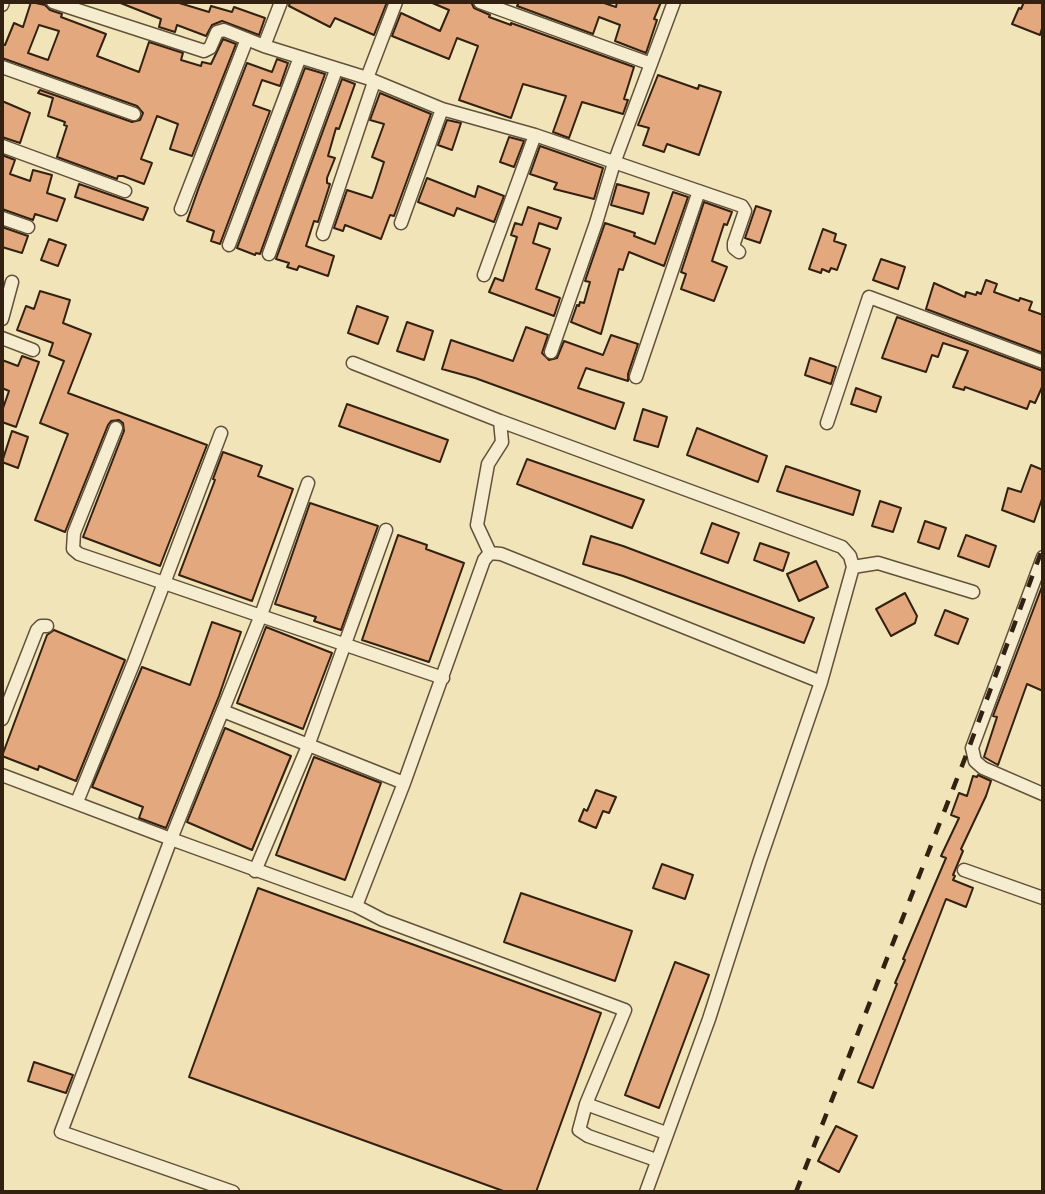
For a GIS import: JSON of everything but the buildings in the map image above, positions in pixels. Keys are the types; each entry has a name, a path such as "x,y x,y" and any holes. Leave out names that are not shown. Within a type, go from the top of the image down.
{"street":[{"path":"53,2 204,51 208,50 221,29 264,46 371,80 442,109 535,135 742,205 745,211 734,243 734,248 739,251"},
{"path":"264,46 281,2"},
{"path":"323,234 396,2"},
{"path":"480,2 651,64"},
{"path":"551,352 614,163 674,2"},
{"path":"181,209 247,39"},
{"path":"229,245 300,57"},
{"path":"2,67 134,114"},
{"path":"269,254 336,70"},
{"path":"401,223 442,109"},
{"path":"484,275 535,135"},
{"path":"2,146 125,191"},
{"path":"636,377 698,191"},
{"path":"2,218 28,227"},
{"path":"2,319 12,282"},
{"path":"827,423 869,297 1043,362"},
{"path":"2,338 33,350"},
{"path":"353,363 500,421 842,547 850,556 853,567 821,682 709,1019 656,1160 651,1191"},
{"path":"500,421 502,443"},
{"path":"116,428 74,533 73,549 79,554 443,678"},
{"path":"490,553 477,525 479,502 488,464 502,443 524,430"},
{"path":"77,802 221,433"},
{"path":"233,1192 61,1132 171,839 261,615 308,483"},
{"path":"255,871 307,746 386,530"},
{"path":"356,906 443,678 484,560 490,553"},
{"path":"490,553 501,554 821,682"},
{"path":"1043,557 972,748 975,761 983,768 1043,794"},
{"path":"853,567 878,563 973,592"},
{"path":"2,719 37,630 41,626 47,626"},
{"path":"223,711 404,783"},
{"path":"2,775 255,871 356,906 383,920 625,1010 586,1104 579,1130 656,1160"},
{"path":"964,870 1043,898"},
{"path":"586,1104 666,1133"}],"railway":[{"path":"796,1192 967,753 1043,547"}]}
